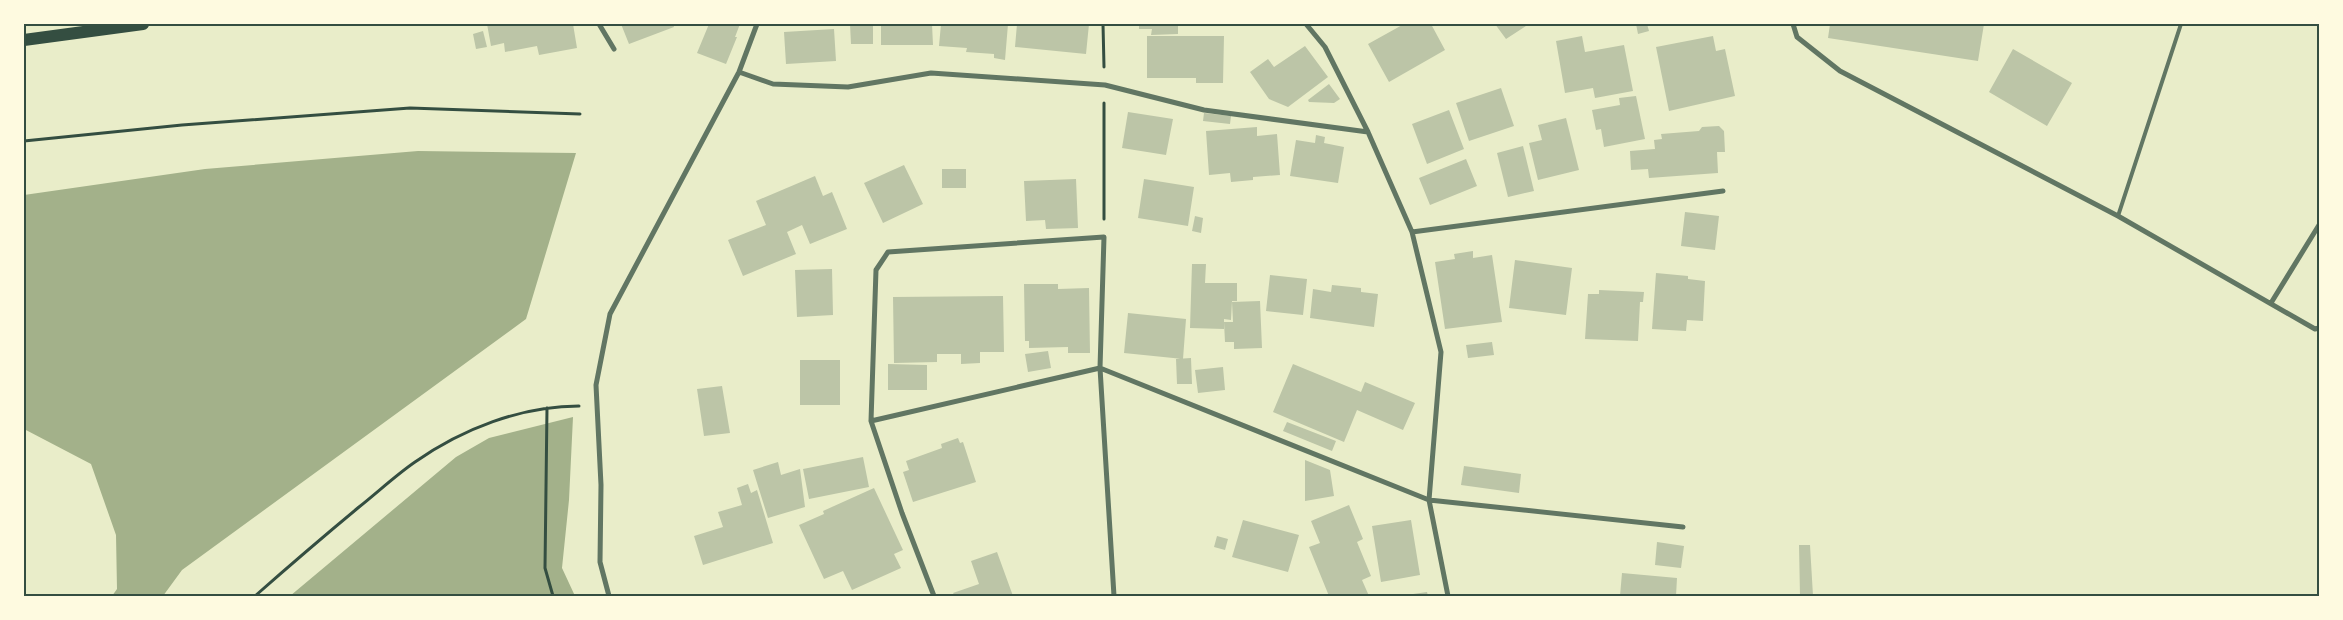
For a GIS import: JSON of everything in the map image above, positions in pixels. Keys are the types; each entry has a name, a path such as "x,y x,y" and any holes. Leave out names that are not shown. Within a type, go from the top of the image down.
{"main road":[{"path":"24,40 143,24"}],"street":[{"path":"600,24 614,49"},
{"path":"609,596 600,562 601,485 596,385 610,314 739,72 757,24"},
{"path":"1306,24 1326,47 1368,132 1412,232 1441,352 1429,500 1448,596"},
{"path":"1793,24 1797,37 1840,71 2118,216 2315,329 2319,328"},
{"path":"739,72 773,84 848,87 931,73 1104,85 1204,110 1368,132"},
{"path":"1412,232 1723,190"},
{"path":"2271,303 2319,225"},
{"path":"934,596 902,514 871,421 876,270 888,252 1104,237 1100,368 1114,596"},
{"path":"871,421 1100,368 1429,500 1683,527"}],"lane":[{"path":"2118,216 2181,24"}],"path":[{"path":"1104,24 1104,237"},
{"path":"24,140 182,125 410,108 580,114"},
{"path":"255,596 306,550 416,461 483,424 547,408 597,406"},
{"path":"547,408 546,568 553,596"}],"shaded area":[{"path":"418,151 576,153 526,319 182,570 163,596 112,596 117,589 116,535 91,464 24,429 24,195 205,169"},
{"path":"573,417 569,500 562,568 575,596 290,596 456,457 489,438"}],"building":[{"path":"487,24 573,24 577,48 539,55 537,46 505,52 504,43 491,46"},
{"path":"621,24 673,24 674,27 629,44"},
{"path":"709,24 740,24 726,64 697,53"},
{"path":"850,24 873,24 873,44 851,44"},
{"path":"881,24 932,24 933,45 881,45"},
{"path":"941,24 1008,24 1005,60 994,58 994,54 966,52 967,48 939,46"},
{"path":"1017,24 1089,24 1086,54 1015,47"},
{"path":"1139,24 1178,24 1178,34 1151,35 1152,29 1139,29"},
{"path":"1404,24 1431,24 1445,50 1389,82 1368,44"},
{"path":"1495,24 1529,24 1506,39"},
{"path":"1636,24 1647,24 1649,31 1638,34"},
{"path":"1830,24 1984,24 1978,61 1828,38"},
{"path":"834,29 836,61 786,64 784,32"},
{"path":"483,31 487,47 476,49 473,34"},
{"path":"1147,36 1224,36 1223,83 1196,83 1196,78 1147,78"},
{"path":"1582,36 1585,52 1624,45 1633,91 1595,98 1593,88 1565,93 1556,41"},
{"path":"1713,36 1716,51 1725,49 1735,96 1669,111 1656,47"},
{"path":"1305,46 1328,77 1288,107 1269,99 1250,72 1268,59 1274,67"},
{"path":"2013,49 2072,83 2047,126 1989,92"},
{"path":"1329,84 1340,99 1334,103 1309,102 1308,100"},
{"path":"1501,88 1514,126 1469,141 1456,103"},
{"path":"1636,96 1645,139 1604,147 1601,129 1596,130 1592,110 1620,105 1619,98"},
{"path":"1449,110 1464,149 1427,164 1412,124"},
{"path":"1128,112 1173,119 1166,155 1122,148"},
{"path":"1204,113 1231,116 1230,124 1203,121"},
{"path":"1566,118 1579,170 1538,180 1529,143 1542,140 1538,125"},
{"path":"1719,126 1724,131 1725,152 1717,152 1718,173 1649,178 1648,169 1631,170 1630,151 1655,149 1654,140 1662,139 1661,134 1699,131 1702,127"},
{"path":"1257,127 1257,136 1277,134 1280,175 1253,177 1253,180 1231,182 1230,173 1209,175 1206,131"},
{"path":"1316,135 1325,137 1324,143 1344,147 1338,183 1290,176 1296,140 1315,143"},
{"path":"1523,146 1534,191 1508,197 1497,153"},
{"path":"1466,159 1477,186 1430,205 1419,178"},
{"path":"904,165 923,204 883,223 864,183"},
{"path":"942,169 966,169 966,188 942,188"},
{"path":"815,176 823,196 832,192 847,229 810,244 802,225 787,232 796,254 743,276 728,240 766,225 756,201"},
{"path":"1076,179 1078,228 1046,229 1045,220 1026,221 1024,181"},
{"path":"1144,179 1194,187 1188,226 1138,218"},
{"path":"1685,212 1719,216 1715,250 1681,246"},
{"path":"1195,216 1203,218 1201,233 1192,231"},
{"path":"1473,251 1473,258 1492,255 1502,322 1445,329 1435,262 1455,259 1454,254"},
{"path":"1515,260 1572,268 1566,315 1509,308"},
{"path":"1192,264 1206,264 1205,283 1237,283 1237,301 1232,301 1231,320 1224,319 1224,329 1190,328"},
{"path":"832,269 833,315 797,317 795,270"},
{"path":"1656,273 1688,276 1688,279 1705,281 1703,321 1687,320 1686,331 1652,329"},
{"path":"1270,275 1307,279 1303,315 1266,311"},
{"path":"1024,284 1058,284 1058,289 1089,288 1090,353 1068,353 1068,347 1029,348 1029,341 1025,341"},
{"path":"1332,285 1361,288 1361,292 1378,294 1374,327 1310,318 1313,289 1331,292"},
{"path":"1599,290 1644,292 1643,302 1640,302 1638,341 1585,339 1588,294 1599,294"},
{"path":"1003,296 1004,352 980,352 980,363 961,364 961,354 937,354 937,362 894,363 893,297"},
{"path":"1260,301 1262,348 1234,349 1234,342 1225,342 1224,322 1233,322 1232,302"},
{"path":"1128,313 1186,319 1183,359 1124,353"},
{"path":"1492,342 1494,355 1468,358 1466,345"},
{"path":"1048,351 1051,368 1028,372 1025,354"},
{"path":"1191,358 1192,384 1177,384 1176,359"},
{"path":"800,360 840,360 840,405 800,405"},
{"path":"888,364 927,365 927,390 888,390"},
{"path":"1293,364 1361,392 1365,382 1415,403 1403,430 1357,410 1344,442 1273,412"},
{"path":"1223,367 1225,390 1198,393 1195,370"},
{"path":"722,386 730,433 704,436 697,389"},
{"path":"1287,422 1336,441 1332,451 1283,431"},
{"path":"958,438 960,443 963,442 976,482 913,502 903,472 909,470 906,461 942,448 941,444"},
{"path":"863,457 869,487 809,499 803,469"},
{"path":"1305,460 1330,470 1334,496 1305,501"},
{"path":"778,462 781,475 800,469 805,507 768,518 753,470"},
{"path":"1464,466 1521,474 1519,493 1461,485"},
{"path":"748,484 751,493 757,490 773,543 703,565 694,536 723,527 718,512 742,505 737,488"},
{"path":"874,488 903,550 894,554 901,568 852,590 843,571 824,579 799,525 824,514 823,511"},
{"path":"1349,505 1363,539 1357,542 1371,576 1362,580 1369,596 1329,596 1309,547 1320,543 1311,521"},
{"path":"1243,520 1299,535 1288,572 1232,557"},
{"path":"1411,520 1420,575 1381,582 1372,526"},
{"path":"1217,536 1228,539 1225,550 1214,547"},
{"path":"1657,542 1684,546 1681,568 1655,565"},
{"path":"1799,545 1810,545 1813,596 1800,596"},
{"path":"997,552 1013,596 955,596 953,593 979,584 971,561"},
{"path":"1622,573 1677,578 1676,596 1620,596"},
{"path":"1427,592 1428,596 1406,596 1406,595"}]}
